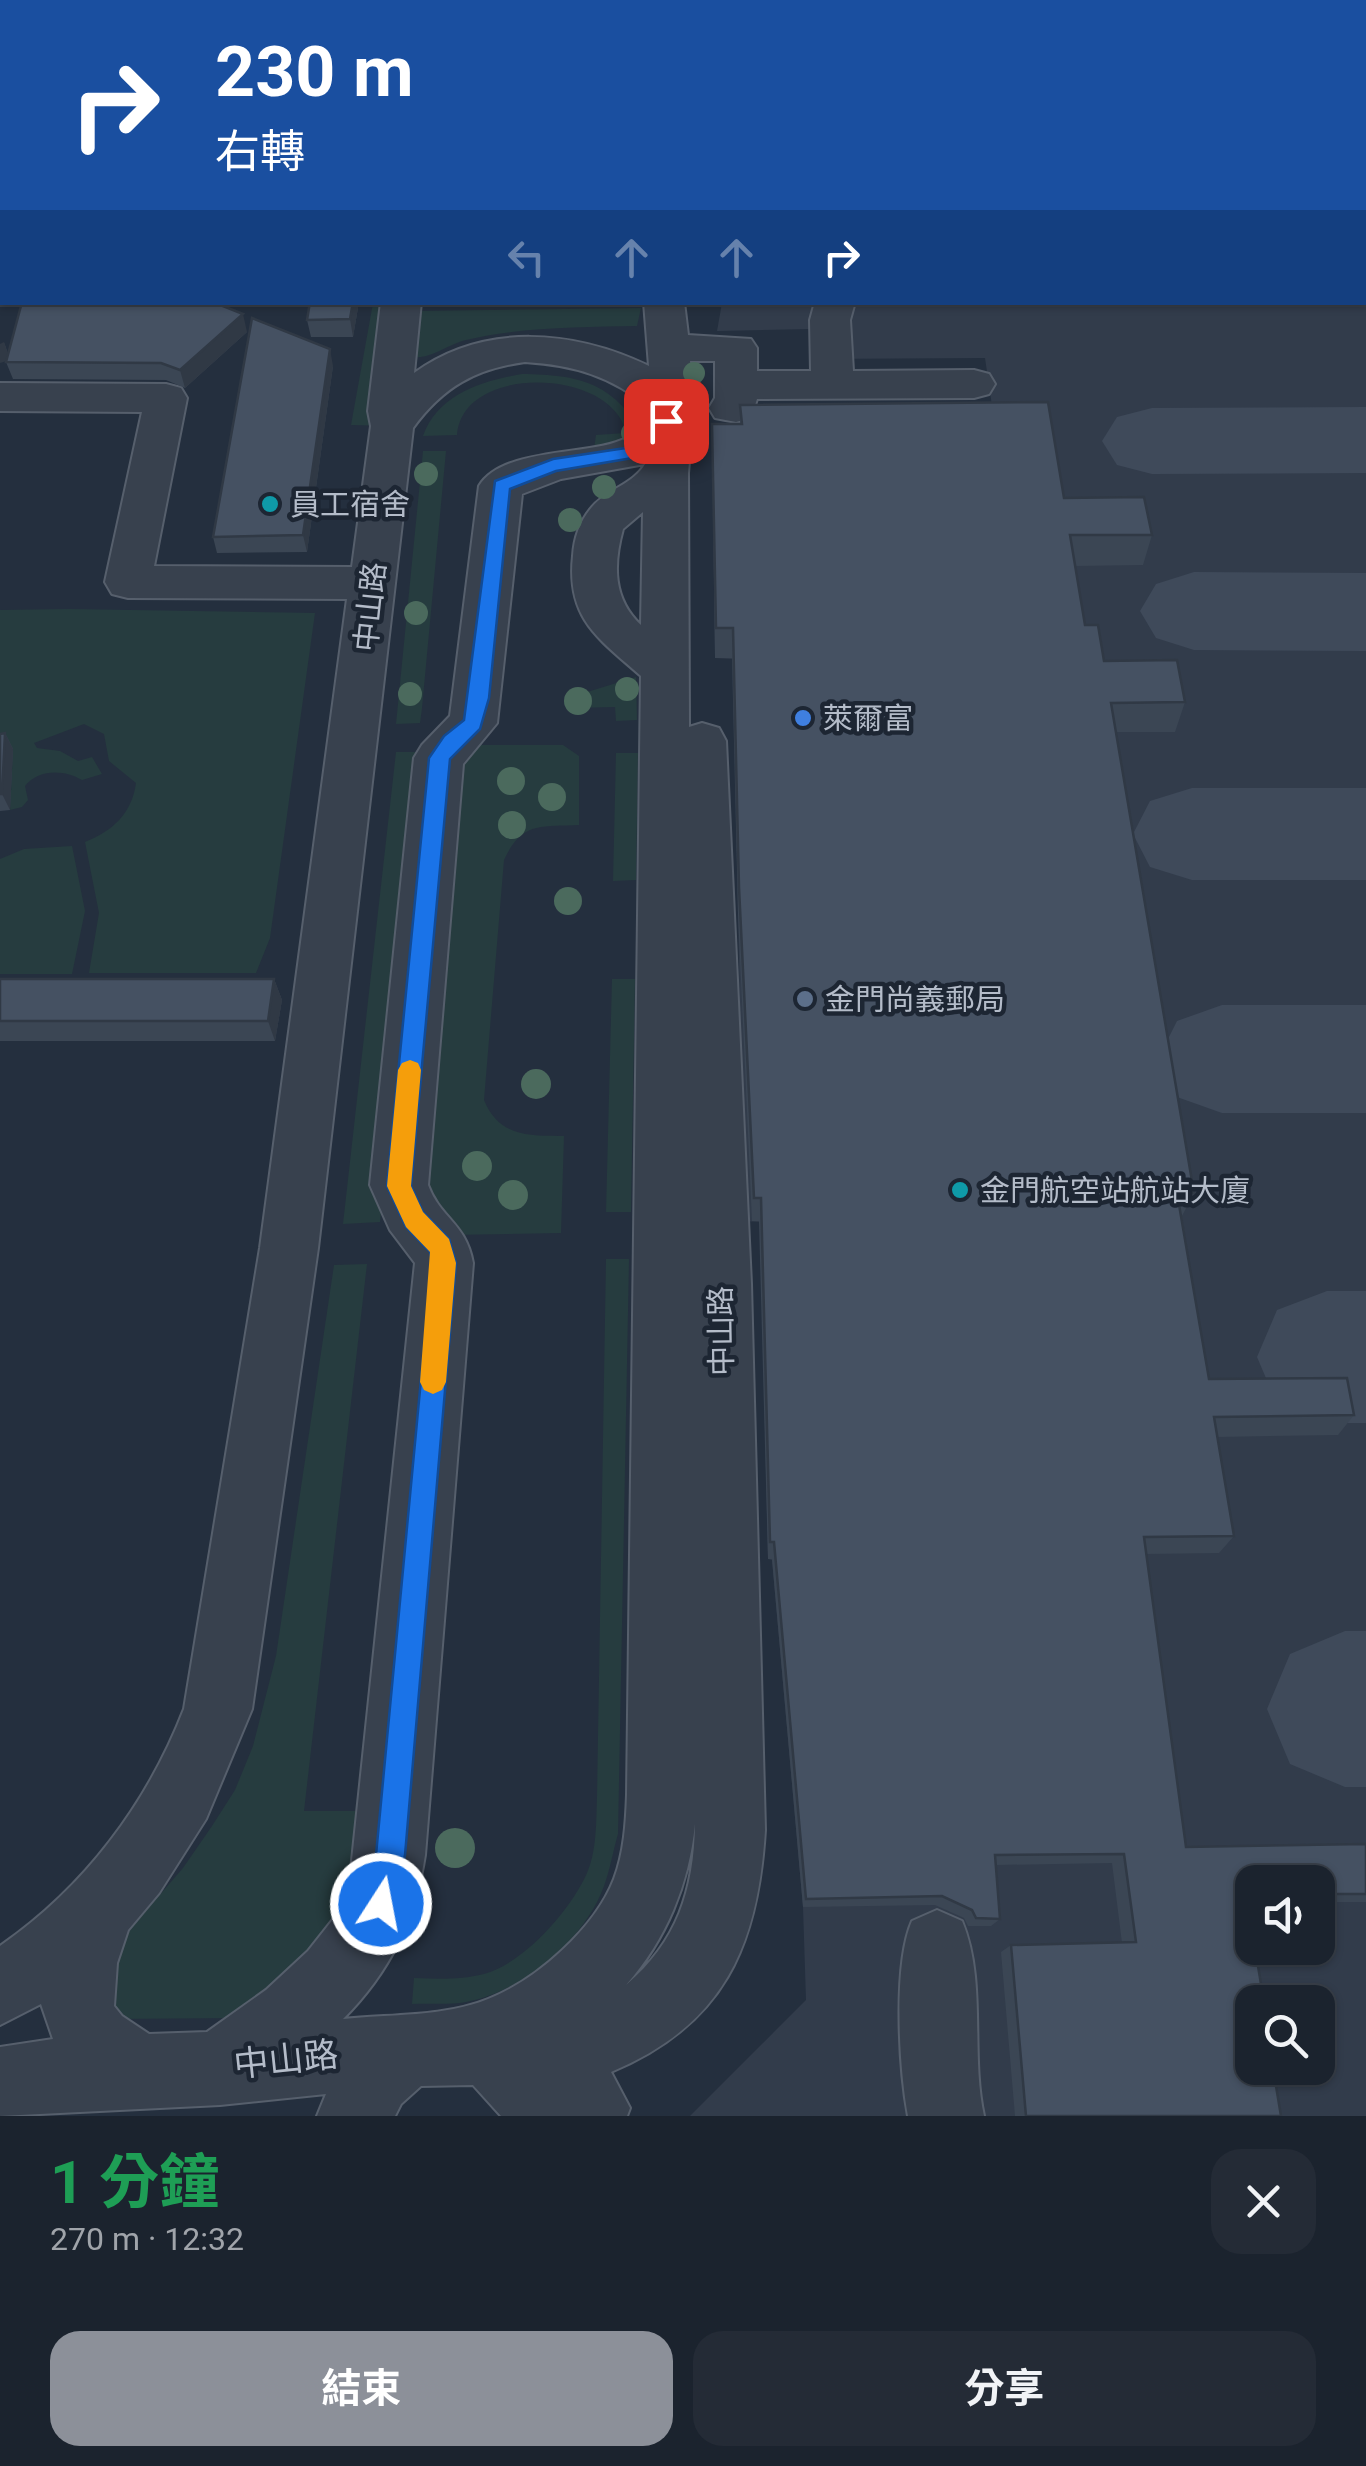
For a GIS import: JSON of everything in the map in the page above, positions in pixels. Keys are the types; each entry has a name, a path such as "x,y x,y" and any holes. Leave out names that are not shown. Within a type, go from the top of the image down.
{"street":[{"name":"中山路","path":"0,1989 50,1956 101,1911 132,1874 176,1806 205,1746 218,1708 289,1248 359,712 392,426 388,411 401,305"},
{"path":"833,385 830,320 834,305"},
{"path":"392,426 402,407 442,374 486,354 560,338 673,384 700,409 736,408 736,367"},
{"path":"520,348 550,348 596,357 642,379 673,384 736,367 833,385 974,384"},
{"name":"中山路","path":"448,2051 493,2034 544,2006 588,1972 623,1934 646,1890 658,1839 662,1782 667,1246 664,670 673,384"},
{"name":"中山路","path":"0,2084 142,2069 218,2068 346,2053 557,2045 605,2038 645,2016 684,1982 704,1956 728,1875 730,1845 721,1284 699,641 673,384"},
{"path":"664,670 607,620 596,607 594,591 597,541 604,522 673,384"},
{"path":"218,2068 295,2012 367,1934 381,1904 390,1855 444,1263 441,1247 414,1220 399,1186 440,758 451,742 473,724 479,698 501,486 553,466 637,452 660,432 673,384"},
{"path":"0,397 166,398 128,582 371,583"},
{"name":"中山路","path":"101,1911 80,1956 74,1993 82,2023 96,2047 116,2060 142,2069"},
{"path":"937,1946 941,2090 946,2116"},
{"path":"355,2116 375,2078 448,2051 524,2081 537,2098 575,2114 645,2016"}],"shaded area":[{"path":"722,305 1366,305 1366,2116 690,2116 806,2000 803,1907 772,1560 768,1559 760,1222 744,1221 733,659 715,658 712,455 996,433 985,358 811,359 810,329 717,331"}],"green space":[{"path":"373,305 401,305 392,426 351,425"},
{"path":"641,308 637,326 508,332 466,340 415,357 418,311"},
{"path":"522,374 561,376 592,385 619,402 643,433 593,456 596,435 626,433 615,411 595,396 568,386 538,383 509,386 484,395 465,412 457,435 423,436 450,400 477,386"},
{"path":"423,451 446,451 422,708 420,723 396,724"},
{"path":"0,610 315,613 270,938 256,973 89,973 99,913 85,842 120,820 136,783 109,761 104,734 84,724 34,743 37,748 60,751 78,761 92,757 102,774 82,780 59,773 37,776 25,786 28,800 22,807 10,810 13,749 0,744"},
{"path":"636,677 637,720 616,721 615,707 571,708 571,697"},
{"path":"477,745 563,745 579,756 579,825 526,832 504,860 484,1100 507,1128 527,1134 564,1136 561,1233 448,1235 412,1182 453,770"},
{"path":"396,752 427,752 380,1222 343,1224"},
{"path":"616,753 638,753 636,880 613,881"},
{"path":"72,846 85,911 72,974 0,974 0,859 24,849"},
{"path":"612,979 635,979 631,1212 606,1212"},
{"path":"606,1259 629,1259 618,1834 610,1867 595,1906 582,1926 549,1961 529,1975 466,2002 412,2004 414,1978 484,1974 530,1947 570,1903 590,1864 597,1797"},
{"path":"367,1264 304,1811 371,1811 354,1912 237,2018 110,2019 113,1949 183,1868 212,1826 235,1790 253,1746 276,1656 334,1265"}],"building":[{"path":"21,305 220,305 243,314 180,370 161,363 6,362"},
{"path":"310,305 352,305 350,319 307,320"},
{"name":"員工宿舍","path":"252,318 330,349 303,535 213,537"},
{"name":"金門航空站航站大廈","path":"1048,402 1064,498 1144,497 1152,535 1070,535 1085,625 1098,625 1104,661 1177,660 1185,702 1111,703 1194,1193 1177,1193 1209,1379 1347,1378 1354,1415 1214,1417 1234,1536 1144,1537 1186,1847 1366,1844 1366,1894 1335,1894 1335,1865 1235,1865 1235,1965 1258,1965 1261,1985 1235,1985 1235,2085 1276,2085 1281,2116 1026,2116 1011,1945 1136,1942 1124,1854 995,1855 1000,1919 976,1918 972,1910 942,1896 806,1899 774,1542 770,1542 761,1198 754,1198 739,887 733,628 716,628 712,424 742,424 740,405"},
{"path":"5,733 2,794 0,794 0,734"},
{"path":"0,979 274,979 268,1021 0,1021"}],"taxiway":[{"path":"1152,441 1366,440"},
{"path":"1194,611 1366,612"},
{"path":"1192,834 1366,834"},
{"path":"1222,1059 1366,1059"},
{"path":"1327,1357 1366,1357"},
{"path":"1345,1709 1366,1709"}],"slow traffic":[{"path":"410,1070 399,1186 407,1210 441,1247 444,1263 433,1382"}],"place":[{"name":"員工宿舍","path":"270,504"},
{"name":"萊爾富","path":"803,718"},
{"name":"金門尚義郵局","path":"805,999"},
{"name":"金門航空站航站大廈","path":"960,1190"}],"route":[{"path":"381,1904 390,1855 444,1263 441,1247 407,1210 399,1186 440,758 451,742 473,724 479,698 501,486 553,466 637,452 646,448 666,421"}]}
